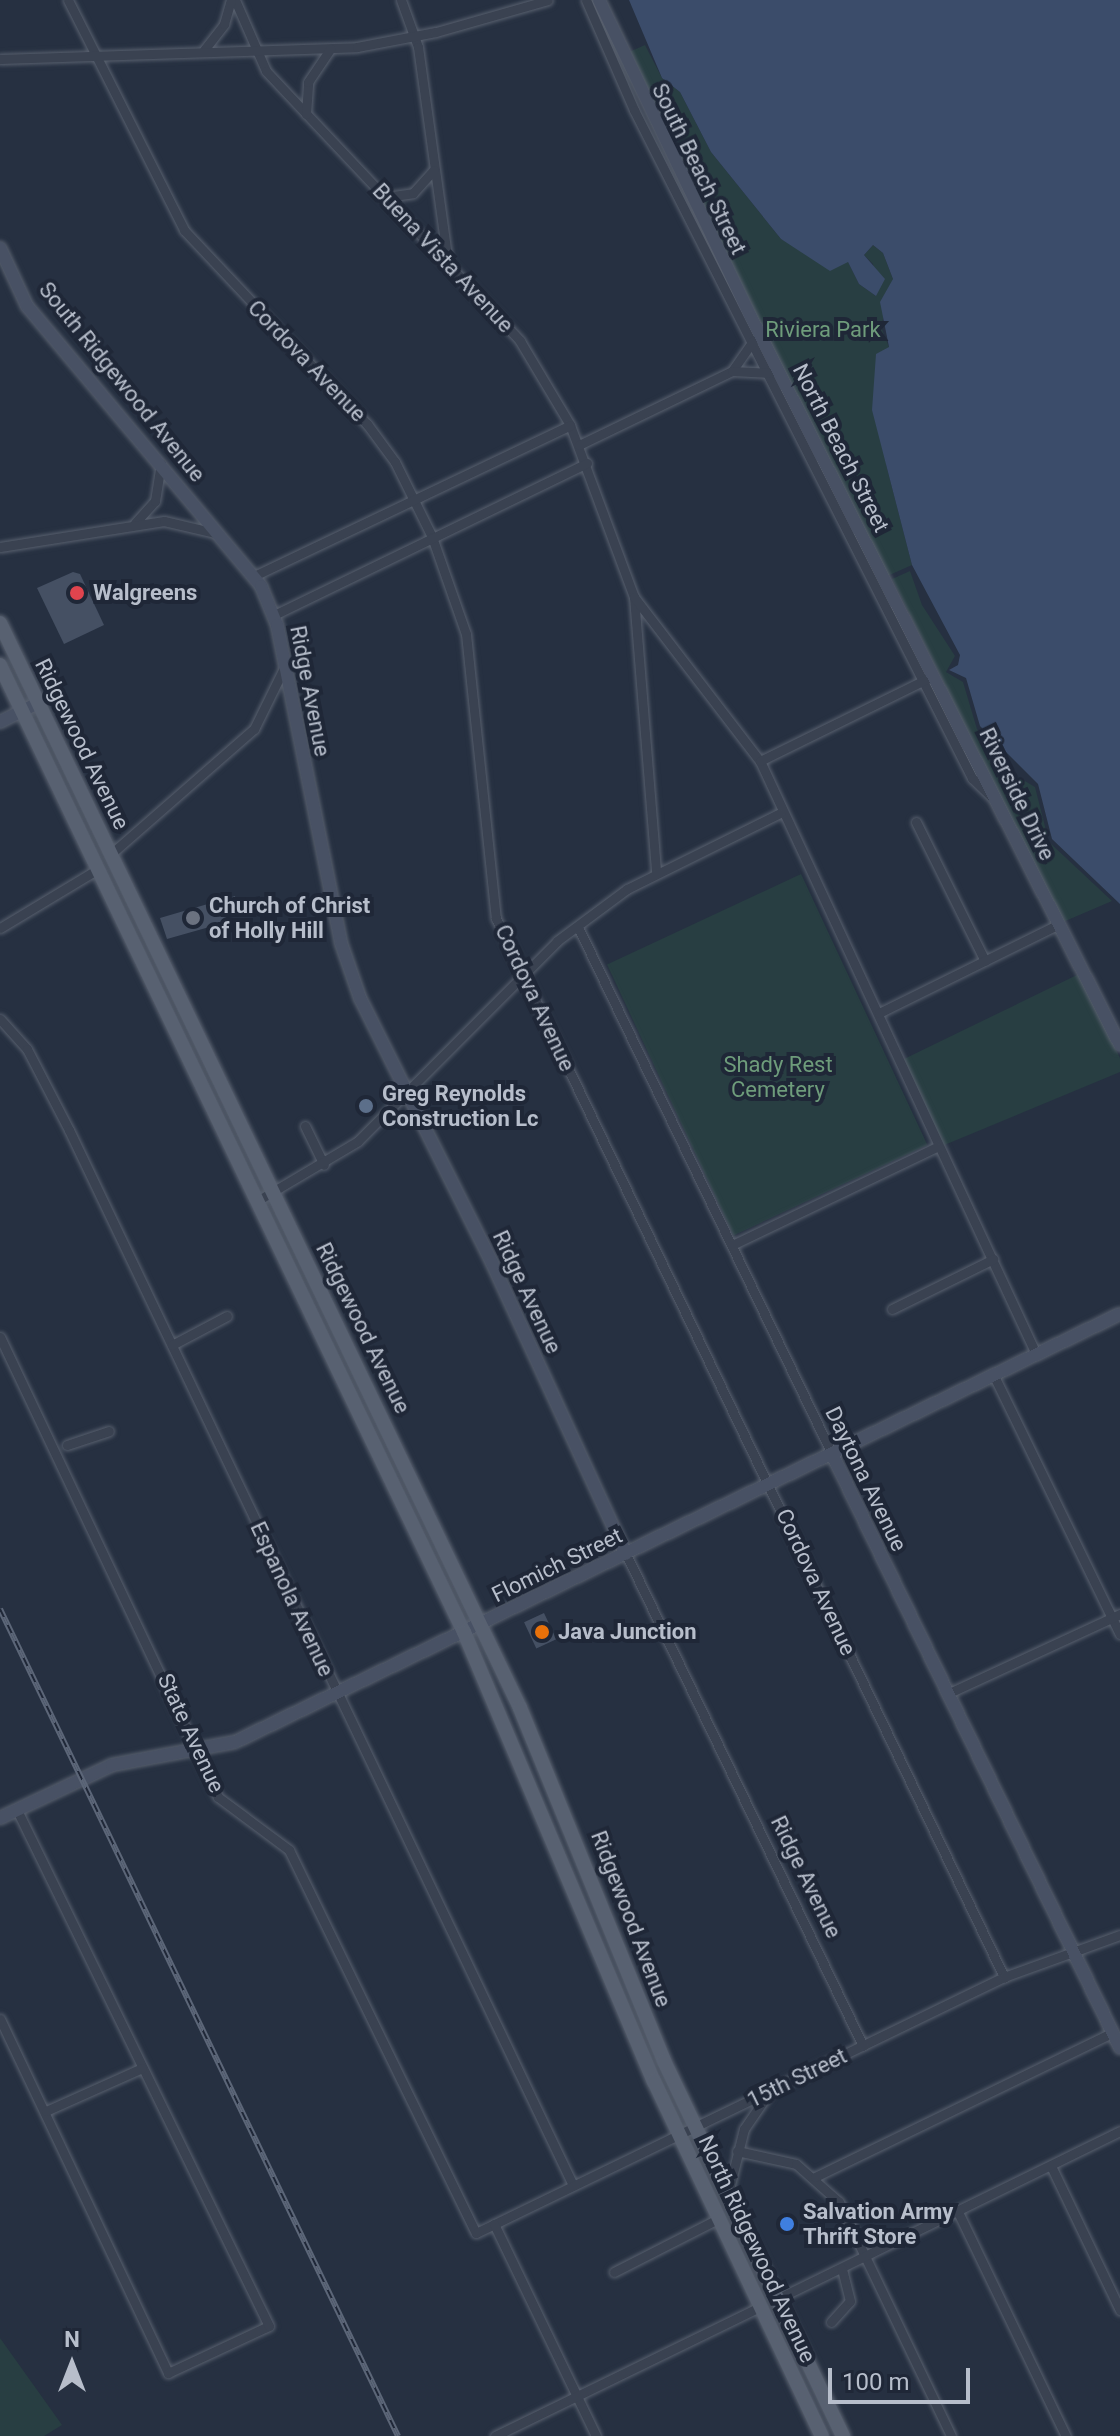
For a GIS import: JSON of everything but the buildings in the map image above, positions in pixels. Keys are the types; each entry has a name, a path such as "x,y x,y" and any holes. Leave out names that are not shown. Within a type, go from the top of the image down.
{"main road":[{"name":"Ridgewood Avenue","path":"0,623 481,1624 664,2061"},
{"name":"Ridgewood Avenue","path":"0,665 464,1632 654,2081"},
{"name":"North Ridgewood Avenue","path":"664,2061 843,2436"},
{"name":"North Ridgewood Avenue","path":"654,2081 822,2436"},
{"path":"746,2278 777,2299"},
{"path":"760,2307 790,2327"}],"street":[{"name":"Cordova Avenue","path":"68,0 184,230 338,389 395,462 432,537 466,634 496,918 1004,1977"},
{"path":"204,50 224,24 233,0"},
{"name":"Buena Vista Avenue","path":"233,0 266,71 448,257 520,341 570,425 587,463 634,597 656,873"},
{"path":"401,0 416,37 448,257"},
{"path":"0,59 92,52 330,49 416,37 548,0"},
{"path":"586,0 634,110 756,337 767,372 930,677 760,761"},
{"name":"South Beach Street","path":"599,0 756,337 770,352"},
{"path":"306,114 313,69 330,49"},
{"path":"386,197 413,193 434,170"},
{"name":"South Ridgewood Avenue","path":"0,248 27,306 222,536"},
{"path":"732,371 756,337"},
{"name":"North Beach Street","path":"770,352 877,561"},
{"path":"579,445 732,371 781,373"},
{"path":"254,576 570,425"},
{"path":"135,523 155,501 161,462"},
{"path":"274,615 587,463"},
{"path":"0,547 135,523 183,523 222,536"},
{"name":"Ridge Avenue","path":"222,536 254,576 274,615 341,943 408,1094 863,2046"},
{"name":"Riverside Drive","path":"877,561 930,677 999,803 1120,1045"},
{"path":"634,597 760,761 780,813 879,1013 937,1147 1036,1354"},
{"path":"111,854 254,729 284,668"},
{"path":"0,722 38,703"},
{"path":"257,1201 324,1165 408,1094 522,975 578,927 656,873 780,813"},
{"path":"916,822 985,961"},
{"path":"0,928 98,869"},
{"path":"879,1013 1059,924"},
{"name":"Daytona Avenue","path":"578,927 1071,1953 1120,2048"},
{"name":"Espanola Avenue","path":"0,1019 27,1049 172,1345 573,2185"},
{"path":"305,1126 324,1165"},
{"path":"732,1245 937,1147"},
{"path":"892,1309 993,1259"},
{"name":"Flomich Street","path":"0,1818 124,1761 201,1752 336,1693 1120,1314"},
{"path":"172,1345 227,1316"},
{"name":"State Avenue","path":"0,1337 201,1752 218,1797 289,1850 476,2233"},
{"path":"994,1376 1116,1616 1120,1634"},
{"path":"67,1445 109,1431"},
{"path":"947,1694 1116,1616"},
{"path":"0,2019 168,2373 269,2326 17,1810"},
{"name":"15th Street","path":"476,2233 1004,1977 1120,1935"},
{"path":"815,2177 1112,2033"},
{"path":"46,2111 142,2068"},
{"path":"728,2197 737,2151 770,2091"},
{"path":"777,2299 1120,2131"},
{"path":"737,2151 796,2164 815,2177 839,2202 951,2436"},
{"path":"1051,2166 1120,2310"},
{"path":"958,2212 1066,2436"},
{"path":"614,2272 718,2219"},
{"path":"494,2224 596,2436"},
{"path":"831,2322 850,2301 842,2268"},
{"path":"495,2436 760,2307"}],"green space":[{"name":"Riviera Park","path":"645,45 662,78 680,92 711,152 781,239 823,262 848,262 859,284 876,296 873,264 864,255 873,245 883,253 893,279 881,327 889,347 886,464 912,565 885,577 622,55"},
{"path":"910,571 922,605 955,656 946,672 963,682 977,729 1013,774 1035,787 1049,842 1112,901 1063,922 892,579"},
{"name":"Shady Rest Cemetery","path":"801,874 927,1145 733,1235 607,964"},
{"path":"1079,974 1120,1058 1120,1072 942,1146 904,1059"},
{"path":"0,2338 62,2425 44,2436 0,2436"}],"water":[{"path":"629,0 1120,0 1120,904 1052,839 1038,784 980,726 966,678 949,670 958,665 960,655 912,565 872,410 876,354 889,347 880,302 893,279 883,253 873,245 864,255 885,279 876,296 859,284 848,262 830,271 781,239 711,152 680,92 662,78"}],"railway":[{"path":"0,1609 398,2436"}],"place":[{"name":"Walgreens","path":"77,593"},
{"name":"Church of Christ of Holly Hill","path":"193,918"},
{"name":"Greg Reynolds Construction Lc","path":"366,1106"},
{"name":"Java Junction","path":"542,1632"},
{"name":"Salvation Army Thrift Store","path":"787,2224"}]}
